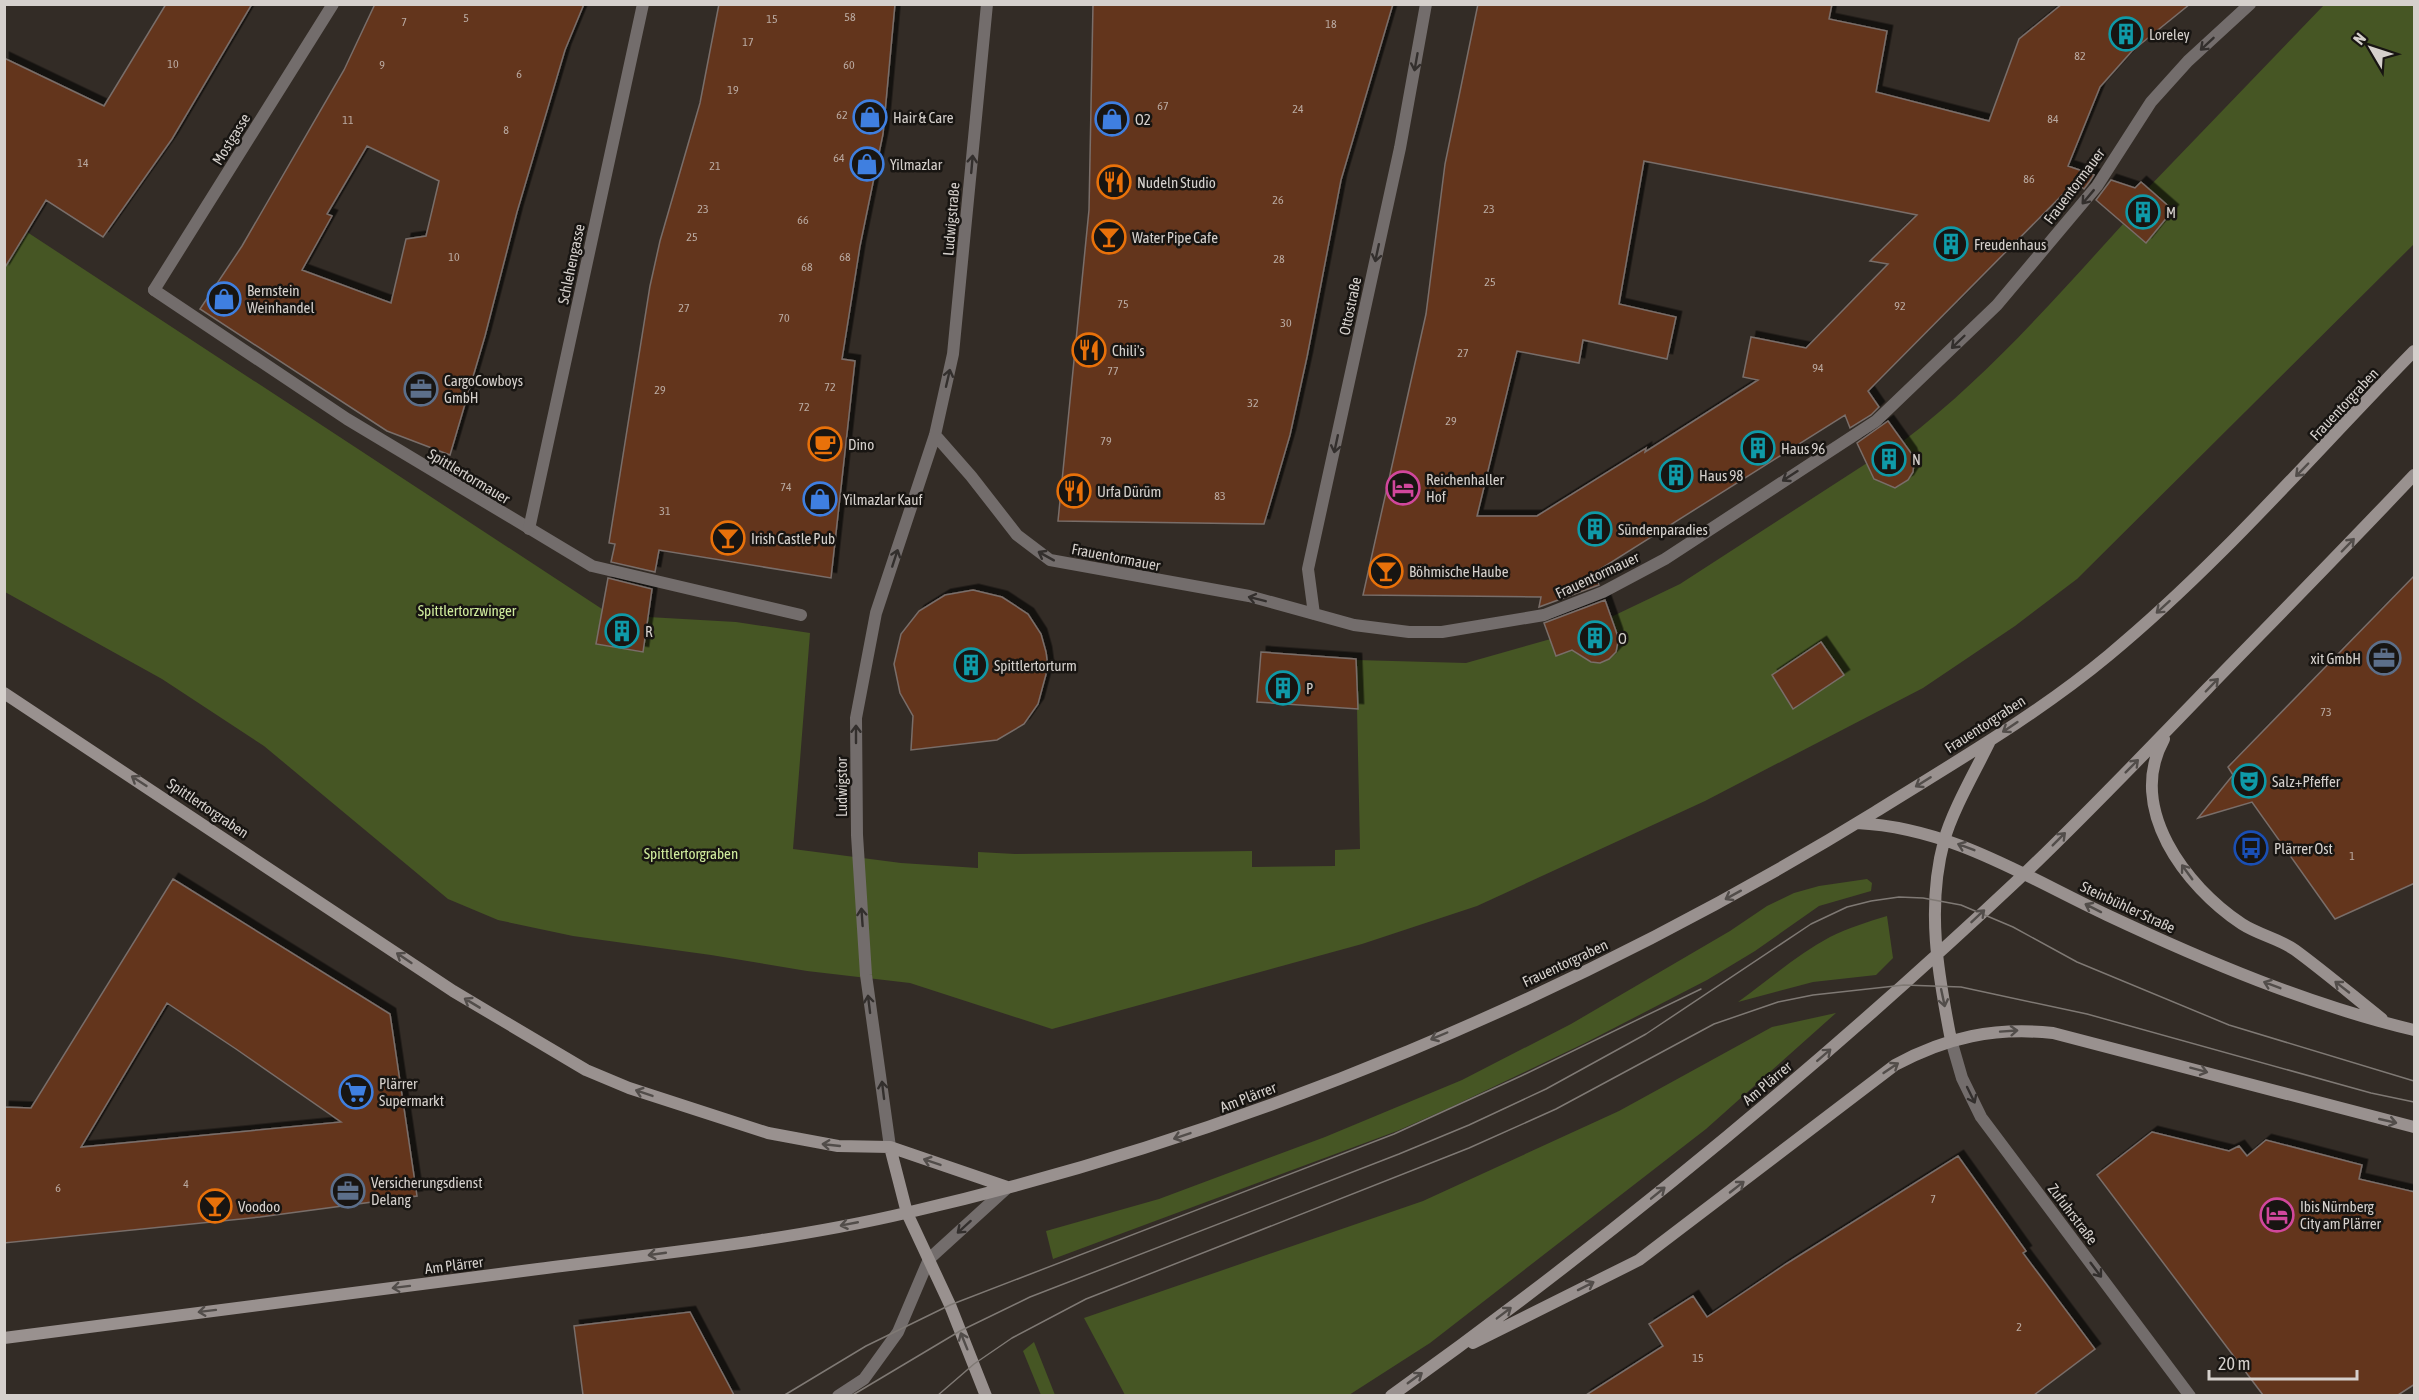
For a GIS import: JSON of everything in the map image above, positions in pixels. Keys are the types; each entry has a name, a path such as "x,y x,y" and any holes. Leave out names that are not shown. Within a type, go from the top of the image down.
{"main road":[{"name":"Frauentorgraben","path":"1493,1014 1694,917 1784,867 1991,740 2105,658 2176,596 2415,351"},
{"path":"2171,727 2415,475"},
{"name":"Spittlertorgraben","path":"4,693 453,991 586,1070 629,1088 768,1133 838,1146 890,1147"},
{"name":"Am Plärrer","path":"1390,1395 1543,1285 1653,1198 1805,1071 2025,873 2171,727"},
{"name":"Steinbühler Straße","path":"2171,727 2157,752 2152,773 2152,791 2156,816 2164,837 2196,886 2229,915 2262,935 2293,948 2387,1023"},
{"path":"1991,740 1944,839 1936,879 1935,956 1952,1040 1998,1031 2021,1030 2053,1033 2415,1127"},
{"name":"Steinbühler Straße","path":"1857,823 1877,824 1944,839 2025,873 2112,918 2224,966 2305,997 2415,1030"},
{"name":"Am Plärrer","path":"4,1338 660,1254 793,1235 907,1213 1081,1168 1238,1118 1493,1014"},
{"name":"Am Plärrer","path":"1440,1360 1640,1260 1895,1065 1952,1040"},
{"path":"890,1147 1007,1188"},
{"path":"890,1147 907,1213 950,1305 986,1395"}],"street":[{"name":"Mostgasse","path":"154,290 333,4"},
{"name":"Schlehengasse","path":"530,530 642,4"},
{"name":"Ludwigstraße","path":"935,435 953,354 987,4"},
{"name":"Ottostraße","path":"1314,614 1308,569 1400,148 1426,4"},
{"name":"Frauentormauer","path":"935,435 971,476 1017,535 1050,560 1249,596 1354,626 1409,632 1442,632 1544,615 1603,592 1665,559 1876,421 1996,305 2097,186 2151,102 2188,62 2250,4"},
{"name":"Spittlertormauer","path":"154,290 347,419 592,566 801,615"},
{"name":"Ludwigstor","path":"890,1147 866,975 857,835 856,718 876,613 935,435"},
{"name":"Zufuhrstraße","path":"1952,1040 1962,1078 1981,1117 2190,1395"},
{"path":"838,1395 864,1379 898,1332 929,1259 1007,1188"}],"green space":[{"name":"Spittlertorzwinger","path":"2324,5 2414,5 2414,244 2077,579 2015,626 1923,688 1705,801 1477,906 1362,944 1052,1029 910,983 807,971 573,936 498,920 448,899 264,746 162,679 5,592 4,269 27,232 602,609 596,644 643,652 648,617 736,622 810,633 793,849 901,863 978,868 978,852 1015,854 1252,851 1252,867 1335,866 1335,850 1360,849 1356,660 1466,663 1572,633 1615,652 1618,642 1611,617 1680,584 1867,463 1900,485 1907,480 1913,470 1912,460 1902,442 1990,366 2123,224 2146,243 2173,210 2148,188"},
{"path":"1867,879 1872,883 1871,891 1819,906 1755,951 1707,980 1585,1043 1449,1108 1397,1131 1053,1259 1046,1231 1159,1199 1325,1137 1462,1080 1571,1024 1730,931 1767,906 1794,893 1819,886"},
{"path":"1887,916 1893,958 1876,975 1813,982 1738,1002 1794,960 1830,937"},
{"path":"1836,1013 1706,1129 1430,1343 1349,1395 1125,1395 1084,1318 1423,1201 1619,1111 1772,1027"},
{"path":"1034,1342 1055,1395 1041,1395 1023,1351"}],"building":[{"path":"166,4 252,4 172,139 103,237 46,200 4,269 4,58 104,106"},
{"path":"375,4 584,4 565,50 517,212 485,336 450,455 387,431 200,309 242,246 344,70","holes":["367,146 439,181 426,236 406,239 391,303 302,270 332,216 327,214"]},
{"path":"719,4 895,4 883,134 860,246 842,359 855,361 831,578 659,550 655,572 611,562 615,544 609,543 650,286 660,241 700,103"},
{"path":"1093,4 1393,4 1341,180 1290,435 1264,524 1058,521 1089,210"},
{"path":"1478,4 1832,4 1829,19 1887,31 1876,92 1989,121 2019,39 2062,4 2190,4 2132,51 2100,87 2068,166 2094,175 2084,189 2075,182 1868,391 1879,407 1871,415 1850,428 1845,415 1594,573 1599,585 1539,607 1541,597 1363,595 1426,314 1445,164","holes":["1644,161 1917,215 1870,261 1888,264 1806,348 1751,337 1743,377 1758,380 1645,452 1646,448 1537,516 1477,516 1517,351 1579,363 1583,340 1667,359 1676,317 1619,304"]},
{"name":"M","path":"2111,180 2135,188 2141,182 2173,210 2146,243 2096,200"},
{"name":"N","path":"1888,421 1911,453 1914,462 1913,472 1908,480 1895,488 1874,479 1857,443"},
{"path":"2415,575 2415,883 2335,919 2252,802 2198,818 2233,775 2228,767"},
{"name":"R","path":"608,578 652,589 643,652 596,644"},
{"name":"Spittlertorturm","path":"973,590 1002,597 1028,614 1041,634 1048,667 1038,704 1024,724 997,740 911,750 913,716 900,693 894,664 901,634 919,611 945,595"},
{"name":"O","path":"1605,600 1617,634 1616,652 1609,659 1600,663 1591,662 1572,650 1556,656 1544,623"},
{"path":"1821,642 1844,675 1793,709 1772,675"},
{"path":"1261,652 1356,659 1358,709 1257,702"},
{"path":"173,879 390,1014 417,1196 260,1217 4,1243 4,1107 31,1108","holes":["167,1003 341,1122 81,1147"]},
{"path":"2152,1132 2229,1151 2239,1146 2247,1156 2266,1140 2362,1165 2359,1179 2415,1192 2415,1384 2398,1395 2263,1395 2097,1175"},
{"path":"1958,1156 2026,1251 2023,1253 2095,1349 2034,1395 1586,1395 1663,1346 1649,1324 1693,1296 1707,1317 1786,1264"},
{"path":"690,1312 734,1395 583,1395 574,1326"}],"tram line":[{"path":"851,1396 960,1331 1030,1297 1399,1154 1546,1089 1646,1034 1811,924 1847,907 1871,901 1899,897 1923,898 1961,905 2013,927 2077,962 2229,1025 2414,1081"},
{"path":"937,1396 974,1364 1012,1338 1086,1299 1469,1148 1556,1109 1714,1024 1778,1002 1813,995 1904,985 1961,987 2087,1014 2371,1093 2414,1102"},
{"path":"783,1396 866,1346 950,1305 1394,1134 1701,989"}],"place":[{"name":"Loreley","path":"2126,34"},
{"name":"Hair & Care","path":"870,117"},
{"name":"O2","path":"1112,119"},
{"name":"Yilmazlar","path":"867,164"},
{"name":"Nudeln Studio","path":"1114,182"},
{"name":"M","path":"2143,212"},
{"name":"Water Pipe Cafe","path":"1109,237"},
{"name":"Freudenhaus","path":"1951,244"},
{"name":"Bernstein Weinhandel","path":"224,299"},
{"name":"Chili's","path":"1089,350"},
{"name":"CargoCowboys GmbH","path":"421,389"},
{"name":"Dino","path":"825,444"},
{"name":"Haus 96","path":"1758,448"},
{"name":"N","path":"1889,459"},
{"name":"Haus 98","path":"1676,475"},
{"name":"Reichenhaller Hof","path":"1403,488"},
{"name":"Urfa Dürüm","path":"1074,491"},
{"name":"Yilmazlar Kauf","path":"820,499"},
{"name":"Sündenparadies","path":"1595,529"},
{"name":"Irish Castle Pub","path":"728,538"},
{"name":"Böhmische Haube","path":"1386,571"},
{"name":"R","path":"622,631"},
{"name":"O","path":"1595,638"},
{"name":"xit GmbH","path":"2384,658"},
{"name":"Spittlertorturm","path":"971,665"},
{"name":"P","path":"1283,688"},
{"name":"Salz+Pfeffer","path":"2249,781"},
{"name":"Plärrer Ost","path":"2251,848"},
{"name":"Plärrer Supermarkt","path":"356,1092"},
{"name":"Versicherungsdienst Delang","path":"348,1191"},
{"name":"Voodoo","path":"215,1206"},
{"name":"Ibis Nürnberg City am Plärrer","path":"2277,1215"}]}
